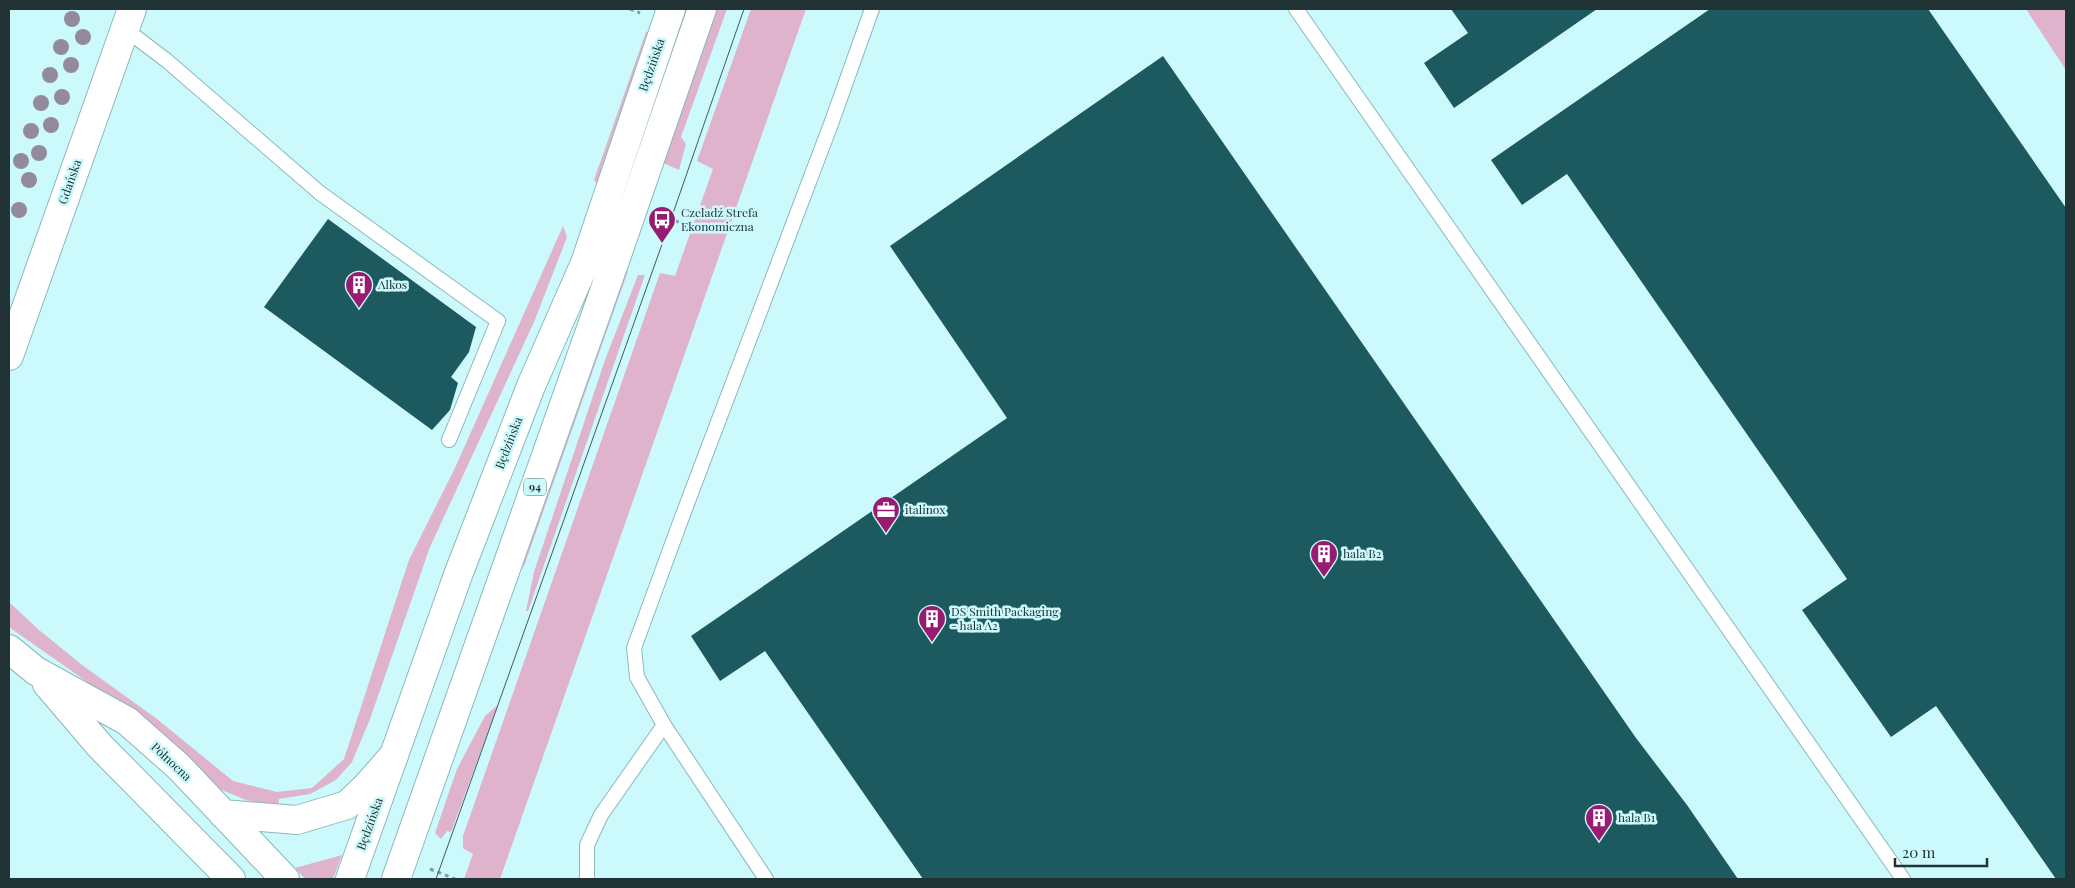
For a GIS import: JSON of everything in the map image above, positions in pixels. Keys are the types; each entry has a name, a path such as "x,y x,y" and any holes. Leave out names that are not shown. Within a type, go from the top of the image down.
{"main road":[{"name":"Będzińska","path":"350,879 458,575 531,386 585,263 671,9"},
{"name":"94","path":"396,879 618,255 702,9"},
{"name":"Gdańska","path":"11,343 128,19"},
{"name":"Północna","path":"9,649 36,671 127,721 179,768 285,879"},
{"name":"Północna","path":"36,671 99,745 231,879"},
{"path":"223,814 298,820 347,805 366,787 394,755"}],"lane":[{"path":"766,879 664,725 637,677 634,648 685,508 831,124 872,9"},
{"path":"1296,9 1903,879"},
{"path":"128,19 166,60 320,194 498,321 449,440"},
{"path":"587,879 587,845 601,815 664,725"}],"shaded area":[{"path":"715,9 727,9 681,137 686,144 679,170 661,162"},
{"path":"751,9 806,9 500,879 464,879 473,854 463,848 463,836 660,273 675,276 713,169 697,161"},
{"path":"2026,9 2066,9 2066,70"},
{"path":"646,32 652,33 599,186 594,180"},
{"path":"563,226 567,237 534,322 430,547 370,719 352,762 336,780 310,794 279,799 278,807 246,800 217,788 103,693 9,627 9,602 39,630 82,665 157,719 233,781 277,792 312,788 344,759 409,560 455,468"},
{"path":"622,269 628,271 523,569 525,547"},
{"path":"638,275 645,275 528,611 526,611 534,572 605,360"},
{"path":"498,705 451,832 447,831 441,839 435,833 457,769 485,716"},
{"path":"342,855 333,879 305,879 295,868"}],"building":[{"path":"1451,9 1597,9 1454,108 1424,63 1468,33"},
{"path":"1710,9 1928,9 2066,208 2066,879 2056,879 1936,706 1891,737 1802,610 1847,579 1567,174 1522,205 1491,160"},
{"name":"hala B2","path":"1163,56 1636,738 1687,805 1738,879 923,879 765,651 720,681 691,636 1007,418 890,246"},
{"name":"Alkos","path":"328,219 476,327 469,352 451,377 458,383 450,410 432,430 264,307"}],"tram line":[{"path":"436,879 744,9"}],"place":[{"name":"Czeladź Strefa Ekonomiczna","path":"662,244"},
{"name":"Alkos","path":"359,309"},
{"name":"italinox","path":"886,534"},
{"name":"hala B2","path":"1324,578"},
{"name":"DS Smith Packaging - hala A2","path":"932,643"},
{"name":"hala B1","path":"1599,842"}]}
